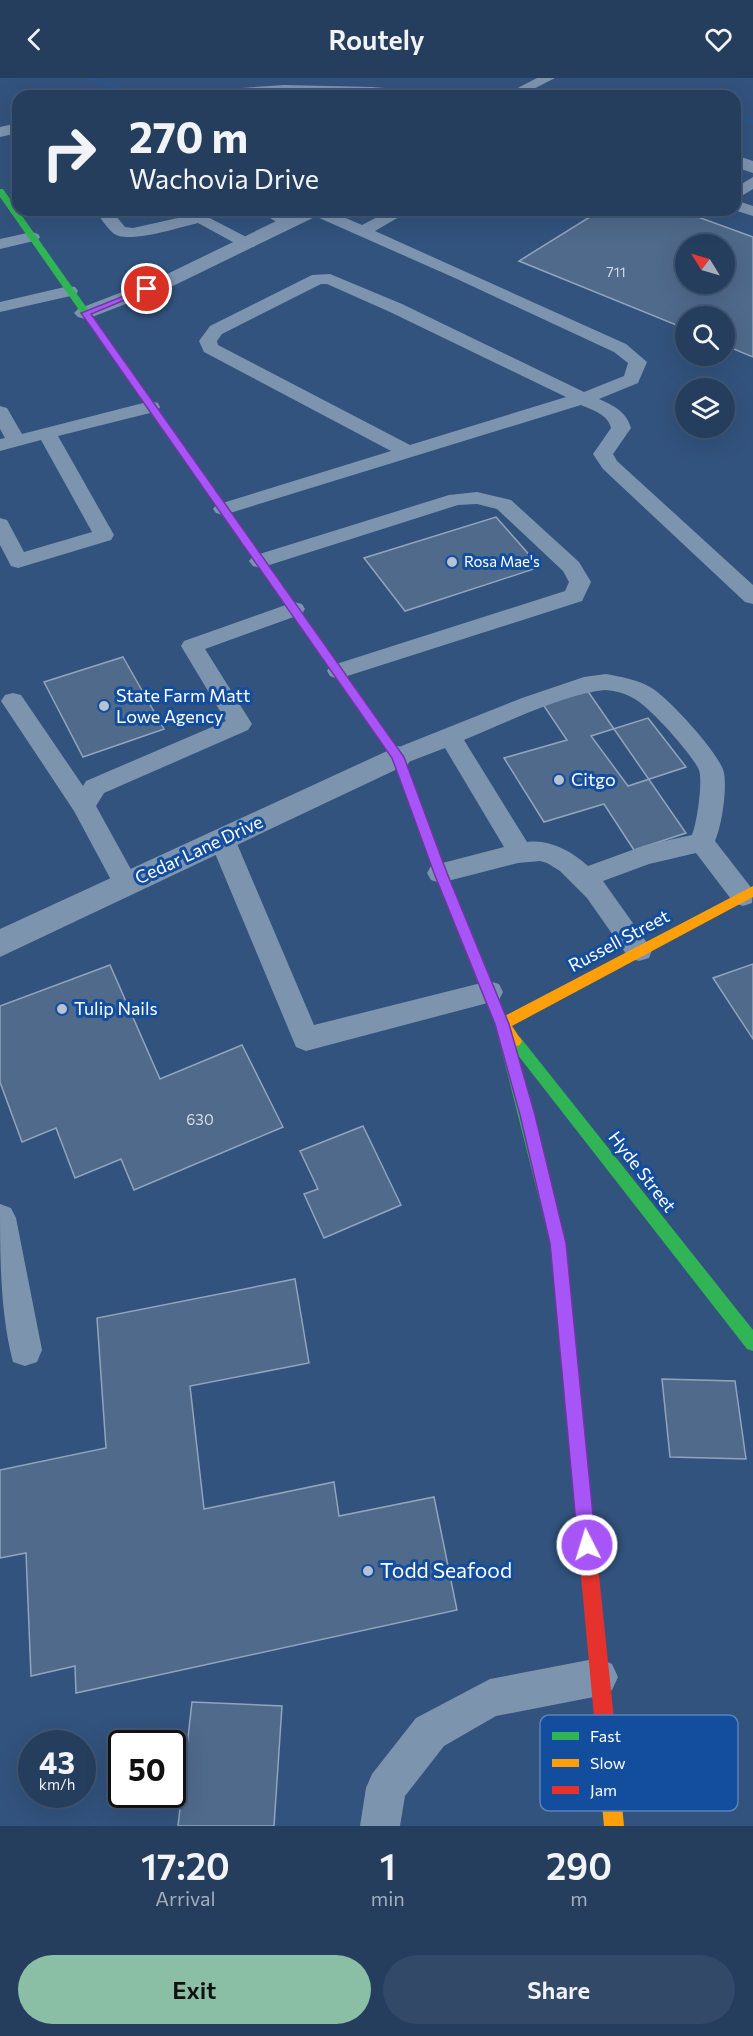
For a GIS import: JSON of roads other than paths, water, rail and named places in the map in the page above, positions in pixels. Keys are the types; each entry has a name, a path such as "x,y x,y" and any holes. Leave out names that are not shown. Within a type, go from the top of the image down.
{"main road":[{"path":"0,191 12,208"},
{"path":"17,216 398,757 441,873 502,1024 528,1115 558,1243 603,1715"},
{"name":"Russell Street","path":"502,1024 748,894"},
{"name":"Hyde Street","path":"502,1024 753,1343"},
{"path":"612,1811 614,1826"}],"street":[{"path":"292,90 371,90"},
{"path":"85,313 168,281 302,216"},
{"name":"Cedar Lane Drive","path":"0,944 398,757"}],"lane":[{"path":"522,90 548,78"},
{"path":"108,216 120,231 133,233 204,216"},
{"path":"276,216 289,223"},
{"path":"223,509 585,397 632,379 638,362 609,344 463,275 328,216"},
{"path":"362,231 391,216"},
{"path":"200,218 248,244"},
{"path":"0,244 32,237"},
{"path":"408,452 210,348 208,341 216,330 318,279 330,279 585,397 611,412 619,420 621,428 603,454 610,465 753,597"},
{"path":"0,308 69,291"},
{"path":"0,412 8,443 152,407"},
{"path":"0,524 18,561 104,535 48,433"},
{"path":"260,561 456,499 477,498 504,504 572,567 580,582 574,596 338,671"},
{"path":"84,806 95,787 240,724 192,646 294,609"},
{"path":"398,757 530,704 591,683 606,682 624,685 643,693 659,706 700,752 712,772 709,825 702,842"},
{"path":"14,701 84,806 126,884"},
{"path":"450,736 521,854"},
{"path":"222,839 306,1039 489,992"},
{"path":"585,877 646,855 702,842"},
{"path":"702,842 748,894"},
{"path":"441,873 539,851 560,856 585,877 639,950"},
{"path":"0,1218 25,1350"},
{"path":"380,1826 386,1788 430,1732 490,1698 599,1677"}],"waterway":[{"path":"88,78 127,90"},
{"path":"741,119 753,122"}],"place":[{"name":"Rosa Mae's","path":"452,562"},
{"name":"State Farm Matt Lowe Agency","path":"104,706"},
{"name":"Citgo","path":"559,780"},
{"name":"Tulip Nails","path":"62,1009"},
{"name":"Todd Seafood","path":"368,1571"}]}
